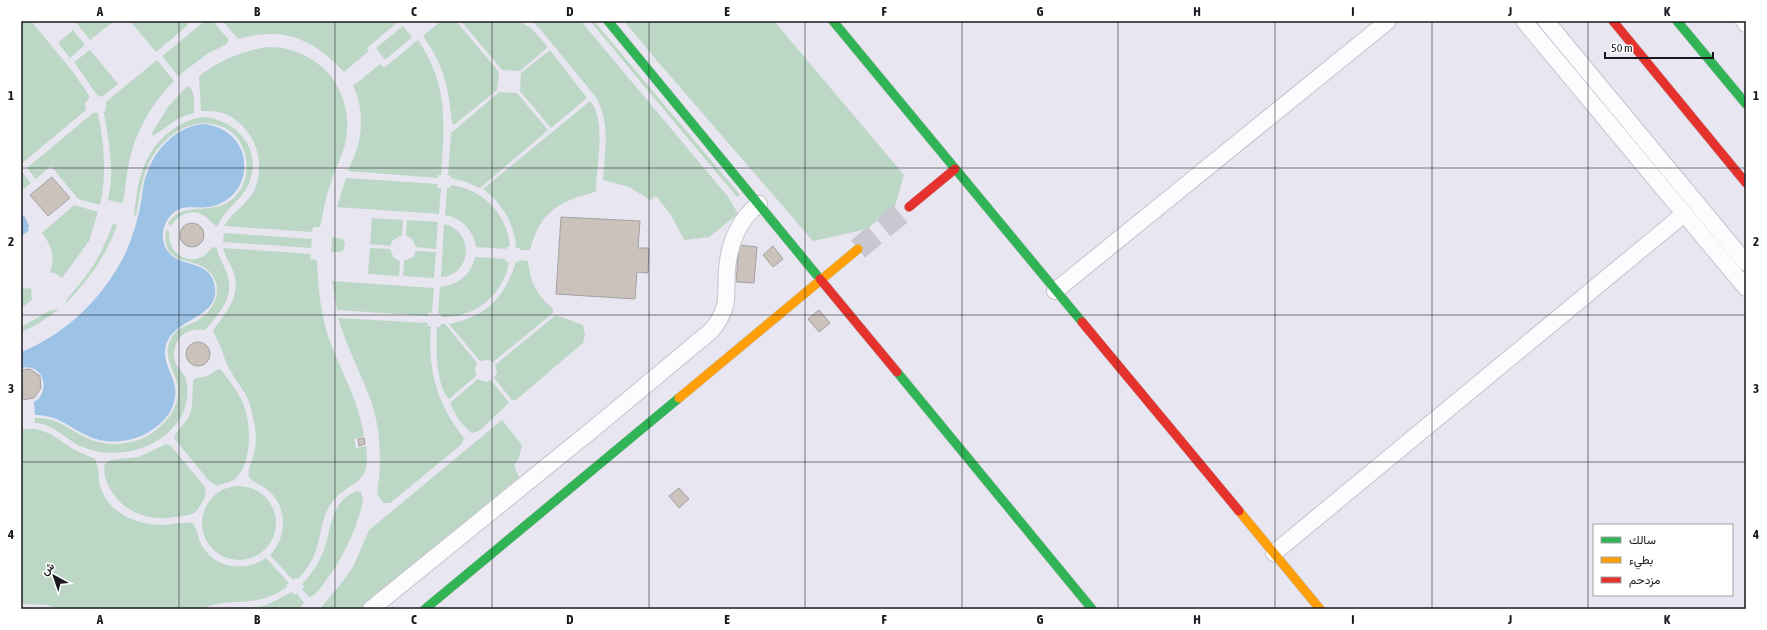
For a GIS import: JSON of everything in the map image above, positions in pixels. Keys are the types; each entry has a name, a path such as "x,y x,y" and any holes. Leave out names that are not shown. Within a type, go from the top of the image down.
{"street":[{"path":"608,21 1092,609"},
{"path":"1055,291 1388,21"},
{"path":"1524,21 1684,214 1742,267"},
{"path":"1546,21 1742,267 1746,288"},
{"path":"1613,21 1746,183"},
{"path":"1677,21 1746,104"},
{"path":"840,23 955,169 1320,609"},
{"path":"909,207 955,169"},
{"path":"371,609 598,425 712,330 722,316 727,300 728,264 735,236 743,220 759,204"},
{"path":"1274,553 1684,214"},
{"path":"425,609 858,249"}],"green space":[{"path":"21,21 31,21 73,72 90,97 85,103 86,110 21,164"},
{"path":"75,21 114,21 90,40"},
{"path":"130,21 185,21 188,25 156,52"},
{"path":"205,21 213,21 228,39 227,44 207,54 178,76 162,56"},
{"path":"223,21 399,21 367,48 369,51 344,72 332,60 309,43 283,35 269,34 254,35 238,39"},
{"path":"441,21 456,21 499,72 497,90 454,125 452,124 447,88 441,67 423,36"},
{"path":"461,21 518,21 531,28 548,47 520,71 502,70"},
{"path":"532,21 581,21 729,198 738,214 709,237 684,240 671,215 656,196 650,200 629,187 603,180 606,136 600,106 595,96"},
{"path":"590,21 594,21 740,195 737,197"},
{"path":"624,21 774,21 904,175 895,206 867,229 813,241"},
{"path":"403,26 412,37 385,60 376,48"},
{"path":"73,30 85,45 70,58 58,43"},
{"path":"418,40 428,56 440,89 443,122 441,175 438,175 438,178 348,171 355,155 361,131 360,107 353,86 380,64 384,68"},
{"path":"269,47 291,50 316,62 330,75 336,84 345,106 347,117 346,140 328,190 320,227 313,227 312,232 224,226 255,189 258,179 258,157 256,147 251,137 237,121 222,113 201,111 199,76 215,65 241,53"},
{"path":"90,50 118,84 102,97 97,95 74,62"},
{"path":"550,50 587,98 551,128 520,91 521,73"},
{"path":"157,60 174,81 152,108 135,140 128,168 123,203 108,200 111,167 104,113 106,109 106,102"},
{"path":"187,86 193,93 194,113 179,118 153,136 152,133 168,107"},
{"path":"499,92 517,93 548,130 480,188 451,178 451,176 448,175 451,133"},
{"path":"590,101 595,109 599,131 596,191 565,202 557,207 540,224 530,250 520,250 520,248 516,248 510,222 502,207 483,189"},
{"path":"93,113 98,113 104,159 100,205 78,199 51,166 36,179 27,168"},
{"path":"204,117 217,119 228,124 245,140 251,151 253,162 252,174 244,193 224,215 218,226 214,225 208,218 196,212 182,215 171,226 168,224 175,216 184,211 214,207 224,204 233,198 242,187 245,179 246,158 244,149 233,133 225,128 209,123 187,126 168,138 153,155 148,165 140,190 136,216 134,215 140,177 151,152 165,136 183,123"},
{"path":"22,172 31,183 21,191 21,173"},
{"path":"346,178 438,184 437,188 441,188 439,214 337,207"},
{"path":"451,185 473,192 492,206 499,214 504,224 510,247 507,247 506,249 476,247 475,241 466,226 457,219 445,215 447,188 450,188"},
{"path":"74,205 98,212 89,241 62,278 55,273 50,273 52,267 52,252 42,233"},
{"path":"372,218 403,220 402,235 393,240 390,246 370,244"},
{"path":"407,220 438,222 436,249 416,247 412,239 406,235"},
{"path":"113,224 117,225 113,236 96,268 65,304 98,258"},
{"path":"444,224 454,228 461,235 465,243 466,252 464,261 459,269 451,274 441,277"},
{"path":"166,230 169,231 169,240 172,248 184,258 199,258 206,254 212,247 217,248 219,257 229,280 226,302 207,328 205,330 193,330 187,332 177,341 174,350 175,360 186,379 187,390 186,405 179,420 170,431 147,446 121,453 107,453 80,446 48,426 35,423 35,418 53,420 87,438 114,444 132,442 141,439 156,430 169,417 176,402 178,386 169,362 169,342 176,331 200,319 209,311 215,301 217,289 211,273 203,267 185,261 170,252 166,244"},
{"path":"224,233 312,239 311,248 223,242"},
{"path":"332,237 342,239 345,242 344,249 341,252 331,252"},
{"path":"223,248 311,254 310,259 317,260 320,296 327,333 358,410 361,423 364,437 354,439 356,448 366,446 367,460 365,470 362,477 336,498 329,507 324,518 318,545 314,555 306,570 298,579 296,578 293,580 270,555 280,540 282,531 283,523 280,506 267,489 249,477 249,468 256,443 256,432 250,404 227,365 213,330 232,303 236,288 233,271"},
{"path":"370,248 390,249 394,258 400,261 399,276 368,274"},
{"path":"416,251 436,252 434,278 403,276 404,261 413,257"},
{"path":"475,257 506,259 505,261 509,262 506,274 501,284 486,302 476,309 453,317 441,317 441,314 438,314 440,287 458,282 463,278 471,269"},
{"path":"519,260 528,261 530,276 535,288 547,304 553,309 553,313 493,362 488,360 480,361 449,324 474,316 484,311 492,304 500,295 516,262 519,262"},
{"path":"332,281 434,288 432,313 428,313 428,316 337,310"},
{"path":"31,288 32,300 21,308 21,289"},
{"path":"59,309 38,324 21,332 21,327 49,311"},
{"path":"556,315 583,325 585,335 583,343 516,400 512,400 494,378 497,373 495,365"},
{"path":"338,318 428,323 427,326 431,326 431,357 436,385 447,412 464,438 461,445 390,503 383,503 377,494 380,472 380,449 375,415 368,393"},
{"path":"441,324 445,324 477,363 475,368 476,376 449,399 445,393 439,376 437,327 440,327"},
{"path":"219,369 234,387 244,405 247,415 249,437 246,460 237,477 217,486 209,481 174,438 191,411 194,379 207,376"},
{"path":"478,379 486,382 491,380 509,403 480,430 471,433 458,419 450,403"},
{"path":"502,420 522,445 519,458 514,466 519,477 360,609 320,609 353,567 369,530"},
{"path":"21,429 36,429 51,434 73,449 95,459 100,486 104,496 116,510 124,516 133,520 152,524 162,525 185,522 192,523 196,528 202,546 215,560 231,566 240,566 249,565 266,558 289,583 286,585 287,587 274,595 264,598 219,603 202,609 59,609 48,605 21,604"},
{"path":"166,444 171,446 205,487 206,495 198,509 189,515 155,518 136,513 127,508 113,494 105,477 105,464 110,460 139,457"},
{"path":"239,486 260,492 270,502 276,523 270,544 260,554 239,560 218,554 208,544 202,523 208,502 218,492"},
{"path":"357,491 361,492 363,500 353,533 337,564 316,593 309,597 302,589 304,587 302,584 309,577 322,555 327,542 333,516 337,508 342,501"},
{"path":"292,592 294,595 297,593 304,603 298,609 246,609 267,605"}],"water":[{"path":"204,124 221,129 235,140 243,155 244,171 243,178 237,190 222,203 209,207 182,208 172,214 165,224 163,239 166,249 172,256 179,260 196,265 210,274 214,283 215,295 211,305 204,312 175,331 168,340 165,357 175,385 175,397 171,411 163,421 149,432 132,439 114,442 88,436 57,419 35,415 34,402 40,397 44,385 40,373 35,369 29,367 21,368 21,352 54,335 83,312 96,298 107,284 126,252 137,221 146,176 156,155 176,134 185,129"},
{"path":"21,214 25,217 29,230 21,237"}],"building":[{"path":"52,177 70,198 48,216 30,195"},
{"path":"561,217 640,221 638,248 649,248 648,273 637,272 635,299 556,294"},
{"path":"192,223 197,224 203,230 203,240 197,246 192,247 187,246 181,240 180,235 181,230 187,224"},
{"path":"739,245 757,247 754,283 736,282"},
{"path":"773,246 783,259 773,267 763,255"},
{"path":"819,310 830,323 819,332 808,319"},
{"path":"198,342 203,343 209,349 209,359 203,365 198,366 193,365 187,359 186,354 187,349 193,343"},
{"path":"30,369 40,376 41,388 34,398 22,400 21,370"},
{"path":"364,438 365,444 359,446 358,439"},
{"path":"679,488 689,499 679,508 669,496"}],"tunnel":[{"path":"858,249 909,207"}],"traffic: fast":[{"path":"608,21 820,279"},
{"path":"833,21 1082,322"},
{"path":"1677,21 1746,104"},
{"path":"897,372 1092,609"},
{"path":"425,609 679,398"}],"traffic: slow":[{"path":"679,398 858,249"},
{"path":"1239,511 1320,609"}],"traffic: jam":[{"path":"1613,21 1746,183"},
{"path":"909,207 955,169"},
{"path":"820,279 897,372"},
{"path":"1082,322 1239,511"}]}
